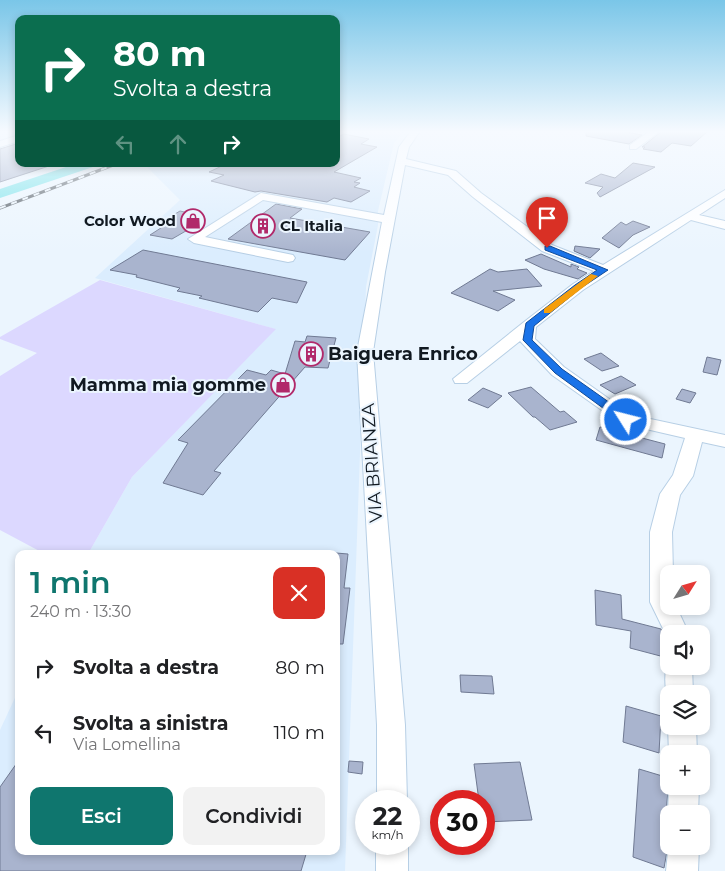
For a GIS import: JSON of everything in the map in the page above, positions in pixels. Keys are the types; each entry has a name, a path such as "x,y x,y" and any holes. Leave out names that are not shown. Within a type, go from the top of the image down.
{"street":[{"name":"VIA BRIANZA","path":"392,790 391,725 365,352 399,172"},
{"path":"444,172 452,173 477,196 547,248 604,270"},
{"path":"461,379 578,287 725,193"},
{"path":"288,258 194,239 261,196 389,220"},
{"path":"688,216 725,226"},
{"path":"529,325 528,340 558,371 626,420 725,441"},
{"path":"673,625 662,602 661,532 670,494 684,476 694,435"},
{"path":"392,855 392,871"},
{"path":"682,871 683,855"}],"shaded area":[{"path":"152,172 387,172 378,211 378,225 366,287 345,871 0,871 0,730 15,698 15,855 340,855 340,550 90,550 132,477 275,329 95,278 180,200"},
{"path":"100,280 276,329 132,477 90,550 38,550 0,530 0,376 37,353 0,339 0,337"}],"building":[{"path":"0,172 32,172 0,182"},
{"path":"209,172 335,172 361,178 354,182 360,183 354,187 370,191 351,202 334,198 327,202 261,191 255,192 211,181 224,175"},
{"path":"623,172 646,172 600,197 597,193 603,187 585,183 601,174 615,178"},
{"path":"276,204 302,209 290,218 370,232 345,260 228,239"},
{"path":"180,211 203,216 186,226 191,228 172,239 150,235 167,224 160,223"},
{"path":"633,221 650,227 633,235 619,248 602,238 621,222 626,225"},
{"path":"575,246 600,249 590,258 574,251"},
{"path":"143,250 307,282 297,303 272,298 258,312 199,298 202,296 177,291 180,288 136,277 137,275 110,270"},
{"path":"541,254 571,267 571,264 579,267 577,269 587,273 578,279 544,269 525,260"},
{"path":"490,269 498,272 527,269 542,286 493,291 515,300 498,311 451,293"},
{"path":"307,336 336,338 328,368 305,367 214,471 221,473 203,495 163,483 188,443 178,440 247,370 266,375 271,370 285,374 295,341 305,342"},
{"path":"601,353 619,366 602,371 584,359"},
{"path":"707,357 721,360 717,375 703,372"},
{"path":"621,376 636,385 615,394 600,385"},
{"path":"531,387 560,412 564,411 577,422 550,430 508,393"},
{"path":"483,388 502,396 488,408 468,400"},
{"path":"682,389 696,393 690,403 676,399"},
{"path":"600,427 665,444 662,458 596,440"},
{"path":"340,553 348,554 344,588 350,588 343,644 340,644"},
{"path":"595,590 621,595 622,619 660,629 660,656 630,648 631,631 596,625"},
{"path":"460,675 492,676 494,694 461,692"},
{"path":"626,706 660,716 659,753 623,742"},
{"path":"349,761 363,762 362,774 348,772"},
{"path":"520,762 532,820 495,822 495,790 478,790 474,764"},
{"path":"15,766 15,855 306,855 301,871 0,871 0,787"},
{"path":"639,769 660,775 660,795 668,795 667,805 660,805 660,855 666,855 664,868 633,857"}],"waterway":[{"path":"0,194 66,172"}],"railway":[{"path":"0,208 96,172"}],"slow traffic":[{"path":"547,311 594,276"}],"place":[{"name":"Color Wood","path":"193,221"},
{"name":"CL Italia","path":"263,226"},
{"name":"Baiguera Enrico","path":"311,354"},
{"name":"Mamma mia gomme","path":"283,385"}],"route":[{"path":"547,248 586,265 604,270 578,287 529,325 528,340 558,371 626,420"}]}
